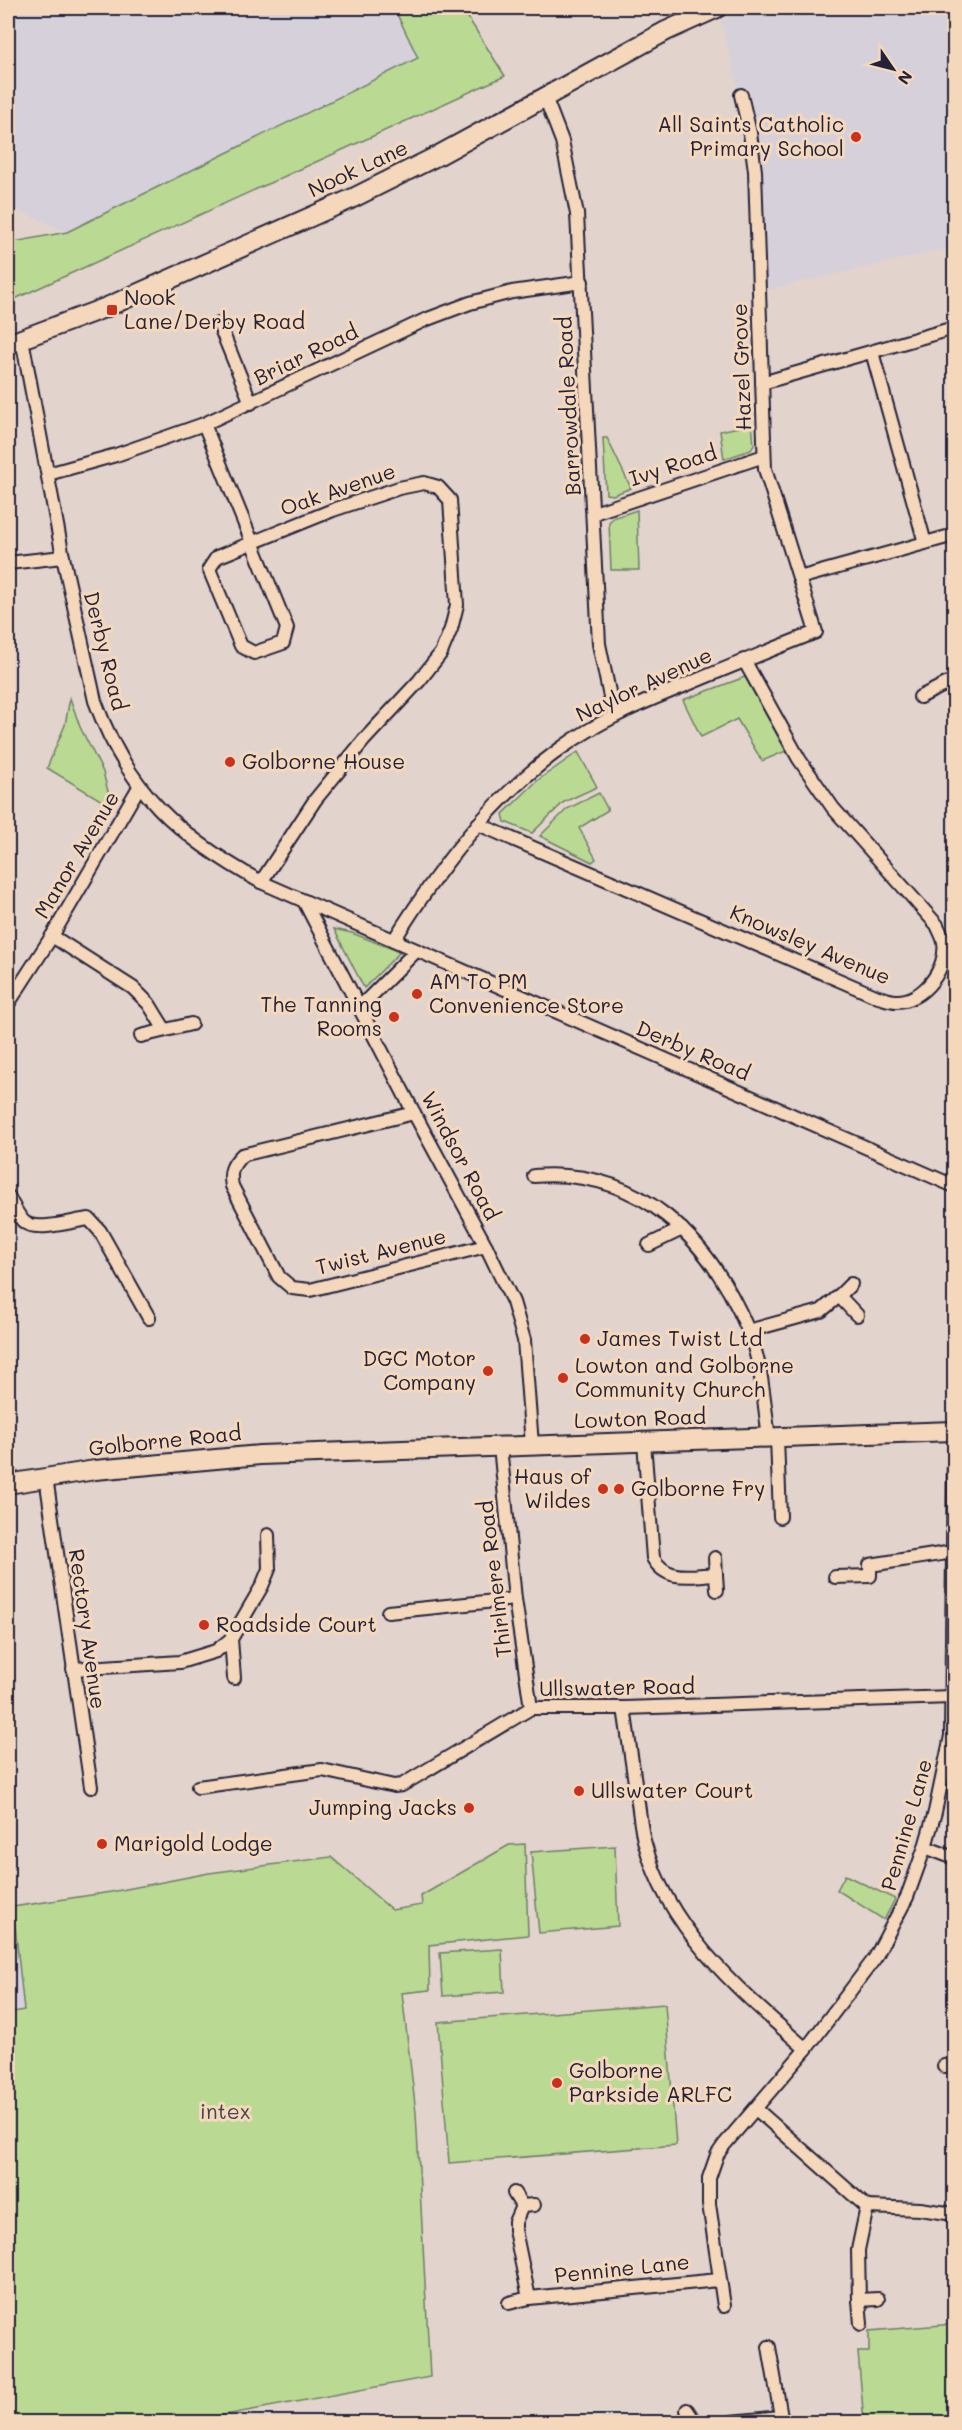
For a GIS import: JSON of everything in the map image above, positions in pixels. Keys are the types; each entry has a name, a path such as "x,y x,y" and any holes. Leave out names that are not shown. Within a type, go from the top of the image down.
{"main road":[{"name":"Nook Lane","path":"15,341 107,307 351,199 439,155 710,9"},
{"name":"Lowton Road","path":"327,1451 954,1431"},
{"name":"Golborne Road","path":"8,1484 46,1477 239,1456 327,1451"}],"street":[{"name":"Hazel Grove","path":"741,94 750,133 754,171 765,468 816,632"},
{"name":"Barrowdale Road","path":"545,97 553,112 570,168 577,214 599,644 614,716"},
{"name":"Briar Road","path":"48,474 116,455 204,424 425,320 470,303 512,292 582,282"},
{"path":"219,324 251,403"},
{"path":"762,384 954,328"},
{"name":"Derby Road","path":"15,341 48,474 63,557 95,701 102,722 139,787 160,811 202,847 261,882 954,1184"},
{"path":"872,352 925,543"},
{"path":"204,424 253,542"},
{"name":"Ivy Road","path":"594,513 764,456"},
{"name":"Oak Avenue","path":"253,542 287,628 283,643 254,653 241,646 209,569 217,557 253,542 341,507 399,488 424,483 438,487 450,500 457,605 452,629 431,667 364,740 322,791 261,882"},
{"path":"799,578 954,535"},
{"path":"8,563 63,557"},
{"name":"Naylor Avenue","path":"394,940 436,875 478,824 542,763 576,738 614,716 816,632"},
{"name":"Knowsley Avenue","path":"478,824 878,997 896,1001 908,999 922,991 936,975 943,956 944,942 937,925 833,808 799,759 744,660"},
{"path":"920,697 954,680"},
{"name":"Manor Avenue","path":"9,997 51,936 139,787"},
{"name":"Windsor Road","path":"304,901 486,1246 520,1322 532,1445"},
{"path":"51,936 133,988 148,1004 165,1030"},
{"path":"359,1008 416,951"},
{"path":"141,1036 191,1024"},
{"name":"Twist Avenue","path":"414,1113 242,1155 234,1163 229,1174 232,1186 279,1277 292,1288 310,1290 486,1246"},
{"path":"534,1176 585,1177 632,1193 661,1211 682,1229 720,1279 748,1331 773,1438 780,1517"},
{"path":"8,1196 22,1220 29,1226 38,1228 89,1219 100,1231 149,1318"},
{"path":"649,1245 682,1229"},
{"path":"748,1331 821,1311 851,1284"},
{"path":"839,1296 857,1315"},
{"path":"644,1442 653,1558 666,1573 716,1574"},
{"name":"Thirlmere Road","path":"500,1446 515,1599 531,1708"},
{"name":"Pennine Lane","path":"724,2306 709,2204 709,2178 724,2145 807,2049 855,1987 880,1949 908,1898 925,1847 951,1736 954,1460"},
{"name":"Rectory Avenue","path":"46,1477 91,1787"},
{"path":"73,1669 180,1662 216,1651 231,1638 262,1586 269,1569 268,1534"},
{"path":"836,1577 870,1576 870,1564 953,1552"},
{"path":"715,1558 717,1590"},
{"path":"388,1612 515,1599"},
{"path":"231,1638 234,1678"},
{"name":"Ullswater Road","path":"198,1787 322,1770 393,1786 402,1785 531,1708 624,1708 952,1697"},
{"path":"624,1708 644,1843 668,1901 681,1922 715,1962 759,2007 807,2049"},
{"path":"925,1847 954,1858"},
{"path":"756,2109 867,2207 920,2209 954,2214"},
{"name":"Pennine Lane","path":"514,2193 528,2205 515,2222 515,2230 529,2298"},
{"path":"861,2324 858,2250 867,2207"},
{"name":"Pennine Lane","path":"509,2303 529,2298 719,2280"},
{"path":"859,2300 878,2299"},
{"path":"731,2422 781,2420 769,2346"},
{"path":"687,2410 695,2422"}],"shaded area":[{"path":"8,8 394,8 418,58 67,232 8,206"},
{"name":"All Saints Catholic Primary School","path":"748,8 954,8 954,247 766,290 760,156 755,118 750,90 738,88 721,21"},
{"path":"8,1858 25,2011 8,2013"}],"green space":[{"path":"394,8 462,8 505,76 8,302 8,243 67,232 418,58"},
{"path":"752,424 754,445 751,450 724,459 720,431"},
{"path":"603,438 607,438 631,488 613,495 606,494"},
{"path":"637,510 639,570 611,570 609,522 613,518"},
{"path":"745,677 786,751 762,761 737,719 701,737 683,700"},
{"path":"70,698 80,727 103,772 112,807 47,768 65,725"},
{"path":"578,752 597,787 564,802 532,833 505,822 503,814 538,780"},
{"path":"599,793 608,810 579,828 596,859 592,862 540,836 567,809"},
{"path":"334,929 352,933 400,952 364,988"},
{"name":"intex","path":"525,1844 528,1935 429,1945 430,1990 402,1993 416,2113 430,2377 187,2422 8,2422 8,2013 24,2010 13,1907 111,1892 209,1873 331,1857 392,1910 422,1905 421,1896 509,1845"},
{"path":"615,1846 618,1926 539,1933 531,1852"},
{"path":"845,1875 895,1899 884,1920 837,1890"},
{"path":"502,1949 504,1992 443,1996 440,1953"},
{"name":"Golborne Parkside ARLFC","path":"665,2004 676,2145 449,2163 438,2022"},
{"path":"954,2324 954,2422 864,2422 858,2352 869,2352 869,2331"}],"place":[{"name":"All Saints Catholic Primary School","path":"856,137"},
{"name":"Nook Lane/Derby Road","path":"112,310"},
{"name":"Golborne House","path":"230,762"},
{"name":"AM To PM Convenience Store","path":"417,994"},
{"name":"The Tanning Rooms","path":"394,1017"},
{"name":"James Twist Ltd","path":"585,1339"},
{"name":"DGC Motor Company","path":"488,1371"},
{"name":"Lowton and Golborne Community Church","path":"563,1378"},
{"name":"Haus of Wildes","path":"603,1489"},
{"name":"Golborne Fry","path":"619,1489"},
{"name":"Roadside Court","path":"204,1625"},
{"name":"Ullswater Court","path":"579,1791"},
{"name":"Jumping Jacks","path":"469,1808"},
{"name":"Marigold Lodge","path":"102,1844"},
{"name":"Golborne Parkside ARLFC","path":"557,2083"}]}
